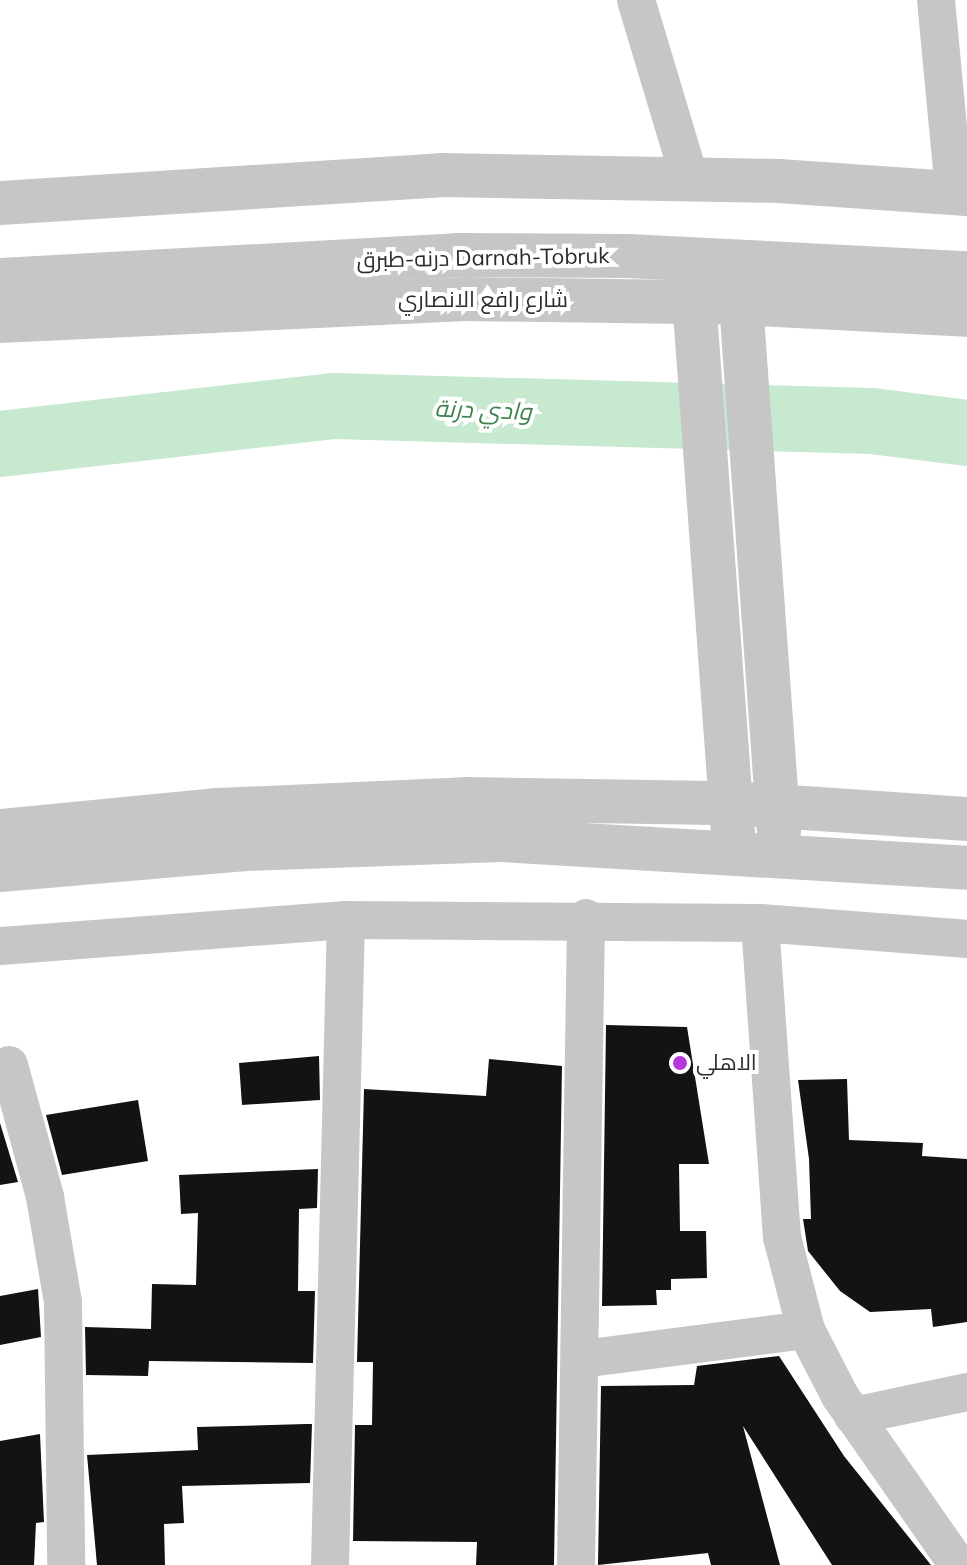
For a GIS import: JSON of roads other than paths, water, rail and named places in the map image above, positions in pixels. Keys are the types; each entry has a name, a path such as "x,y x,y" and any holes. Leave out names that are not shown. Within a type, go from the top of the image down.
{"street":[{"path":"636,0 690,180"},
{"path":"0,203 411,176 690,180 961,193 936,0"},
{"name":"درنه-طبرق Darnah-Tobruk","path":"0,280 457,255 691,259 739,282 967,273"},
{"path":"691,259 735,851"},
{"path":"739,282 781,853"},
{"name":"شارع رافع الانصاري","path":"0,321 304,302 696,322 739,282 967,315"},
{"path":"0,831 341,803 730,783 775,785 967,819"},
{"path":"0,870 245,849 455,842 781,853 967,868"},
{"path":"576,1565 582,1359 586,918"},
{"path":"0,946 346,920 586,918 760,923 967,939"},
{"path":"330,1565 346,920"},
{"path":"760,923 782,1237 806,1330 853,1416 958,1565"},
{"path":"9,1065 45,1197 63,1302 66,1565"},
{"path":"582,1359 806,1330"},
{"path":"853,1416 967,1392"}],"waterway":[{"name":"وادي درنة","path":"0,444 334,406 872,421 967,433"}],"place":[{"name":"الاهلي","path":"680,1063"}]}
